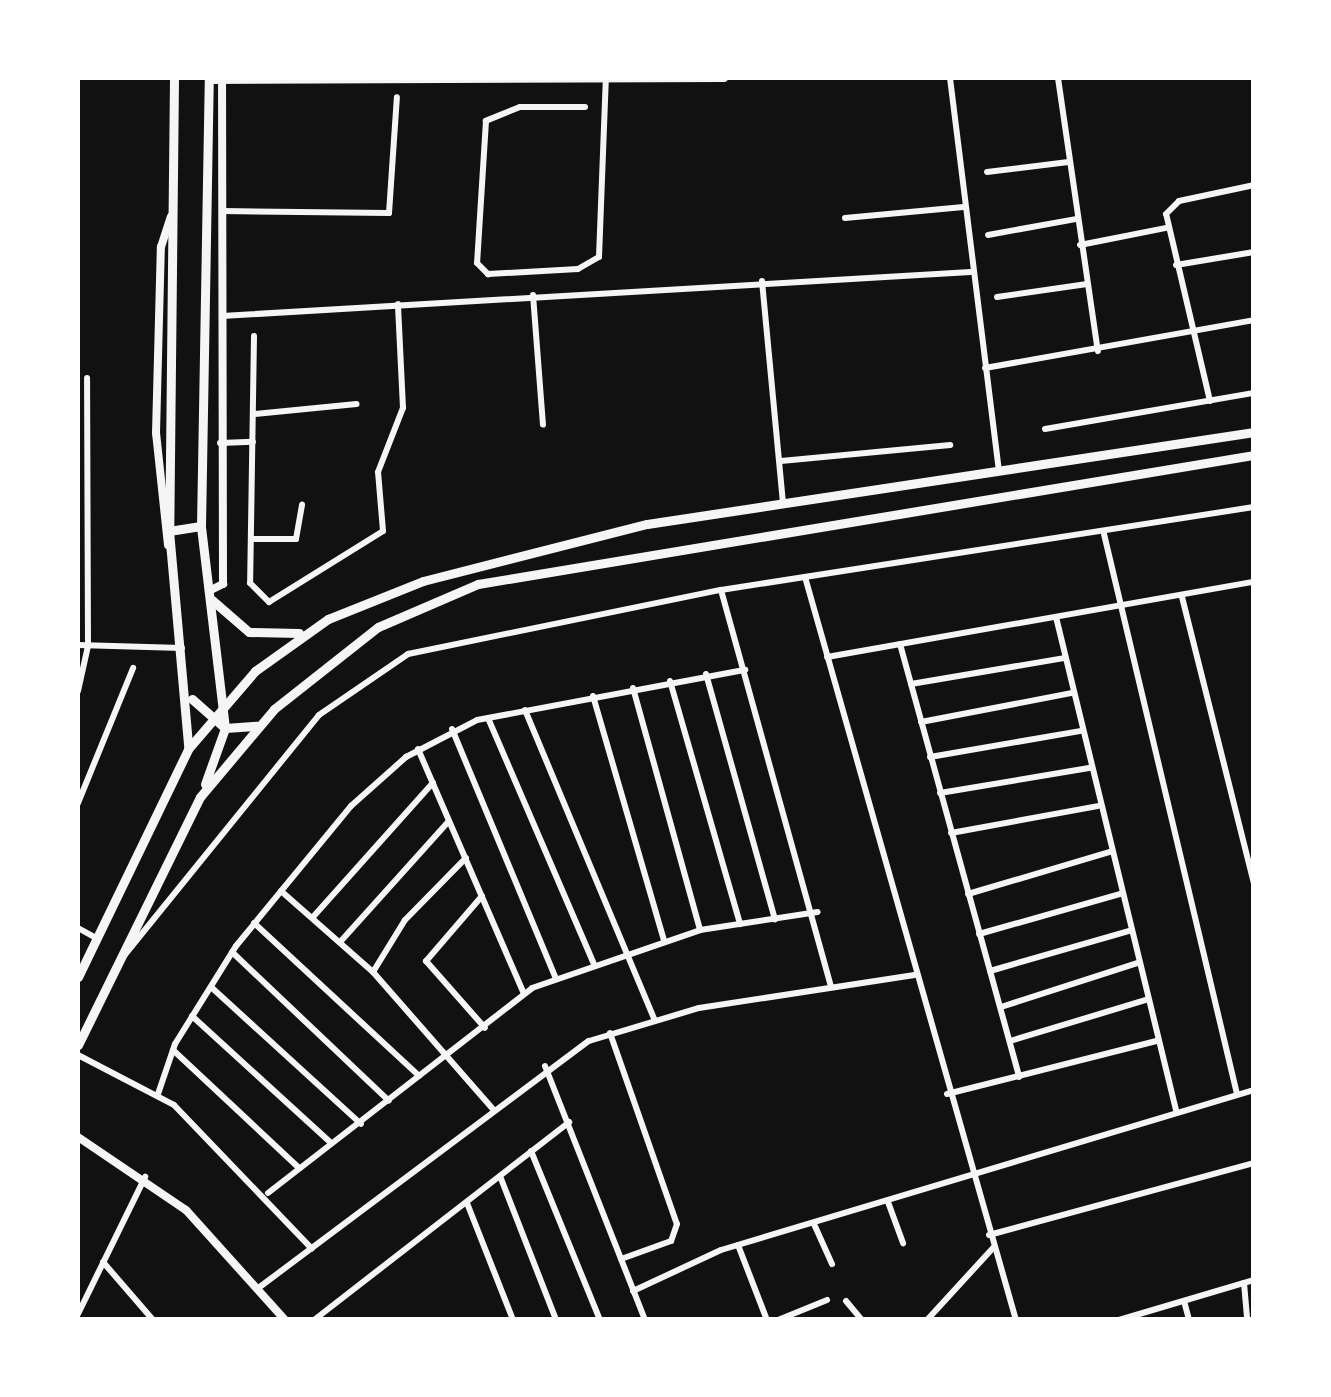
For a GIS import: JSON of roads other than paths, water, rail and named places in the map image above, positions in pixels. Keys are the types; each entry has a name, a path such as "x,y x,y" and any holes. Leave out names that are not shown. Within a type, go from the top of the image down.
{"main road":[{"path":"174,78 169,531 191,698 188,749"},
{"path":"78,1045 114,965 200,797 225,728 202,526 208,79"},
{"path":"78,976 188,749 209,720 303,633 423,581 647,524 1254,432"},
{"path":"200,797 257,726 378,627 478,584 1254,455"},
{"path":"169,531 202,526"},
{"path":"210,595 249,632 303,633"},
{"path":"191,698 209,720 225,728 257,726"}],"street":[{"path":"208,79 724,78"},
{"path":"950,78 963,208 999,470"},
{"path":"1058,78 1098,351"},
{"path":"210,595 223,584 222,79"},
{"path":"584,107 520,107 486,121 477,263 488,274 578,270 599,257 607,79"},
{"path":"222,211 389,213 397,98"},
{"path":"987,172 1068,162"},
{"path":"1210,401 1166,228 1179,201 1254,185"},
{"path":"844,218 963,208"},
{"path":"170,550 156,433 161,247 172,213"},
{"path":"988,235 1076,219"},
{"path":"1080,245 1166,228"},
{"path":"1176,265 1254,252"},
{"path":"222,316 971,272"},
{"path":"762,282 783,503"},
{"path":"997,296 1087,284"},
{"path":"532,296 543,425"},
{"path":"254,336 250,583 269,602 382,530 378,472 403,408 398,304"},
{"path":"984,368 1098,351 1254,320"},
{"path":"78,691 88,646 82,548 87,378"},
{"path":"1045,429 1254,393"},
{"path":"255,414 357,404"},
{"path":"78,412 87,412"},
{"path":"220,443 253,442"},
{"path":"780,461 950,445"},
{"path":"253,539 296,539 302,504"},
{"path":"114,965 306,729 385,664 441,645 721,590 1253,509"},
{"path":"1104,534 1237,1094"},
{"path":"805,577 947,1094 1016,1320"},
{"path":"827,657 1253,585"},
{"path":"721,590 818,912 831,986"},
{"path":"1182,597 1254,882"},
{"path":"1056,617 1098,806 1176,1110"},
{"path":"900,644 1019,1076"},
{"path":"78,645 183,648"},
{"path":"911,684 1064,658"},
{"path":"78,803 133,668"},
{"path":"158,1094 173,1050 232,952 351,806 418,749 452,729 488,718 670,680 744,670"},
{"path":"706,674 775,920"},
{"path":"670,680 740,924"},
{"path":"633,688 700,930"},
{"path":"921,722 1072,693"},
{"path":"593,696 664,941"},
{"path":"525,710 654,1019"},
{"path":"488,718 594,966"},
{"path":"452,729 556,979"},
{"path":"930,757 1080,731"},
{"path":"418,749 524,994"},
{"path":"940,794 1089,768"},
{"path":"312,917 433,784"},
{"path":"950,833 1098,806"},
{"path":"341,941 449,820"},
{"path":"968,894 1110,852"},
{"path":"373,972 406,920 466,858"},
{"path":"281,891 373,972 492,1108"},
{"path":"979,934 1120,894"},
{"path":"482,896 426,961 484,1028"},
{"path":"268,1193 524,994 556,979 700,930 818,912"},
{"path":"254,923 419,1076"},
{"path":"78,928 96,938"},
{"path":"990,971 1130,931"},
{"path":"232,952 388,1101"},
{"path":"1000,1008 1137,963"},
{"path":"257,1289 545,1066 610,1033 654,1019 831,986 914,975"},
{"path":"210,986 361,1124"},
{"path":"1010,1041 1146,1000"},
{"path":"192,1016 331,1144"},
{"path":"610,1033 677,1224 672,1241 620,1258"},
{"path":"947,1094 1156,1042"},
{"path":"173,1050 299,1168"},
{"path":"78,1054 158,1094 268,1193 312,1248"},
{"path":"545,1066 645,1320"},
{"path":"633,1292 738,1245 888,1202 972,1169 1254,1090"},
{"path":"314,1320 569,1122"},
{"path":"78,1137 146,1177 285,1320"},
{"path":"532,1151 600,1320"},
{"path":"989,1235 1254,1163"},
{"path":"500,1176 556,1320"},
{"path":"87,1320 78,1313 146,1177"},
{"path":"888,1202 903,1243"},
{"path":"466,1203 513,1320"},
{"path":"814,1224 832,1264"},
{"path":"738,1245 766,1320"},
{"path":"926,1320 994,1248"},
{"path":"103,1262 153,1320"},
{"path":"1118,1320 1254,1280"},
{"path":"1244,1283 1247,1320"},
{"path":"778,1320 828,1300"},
{"path":"1184,1300 1189,1320"},
{"path":"846,1301 862,1320"}]}
